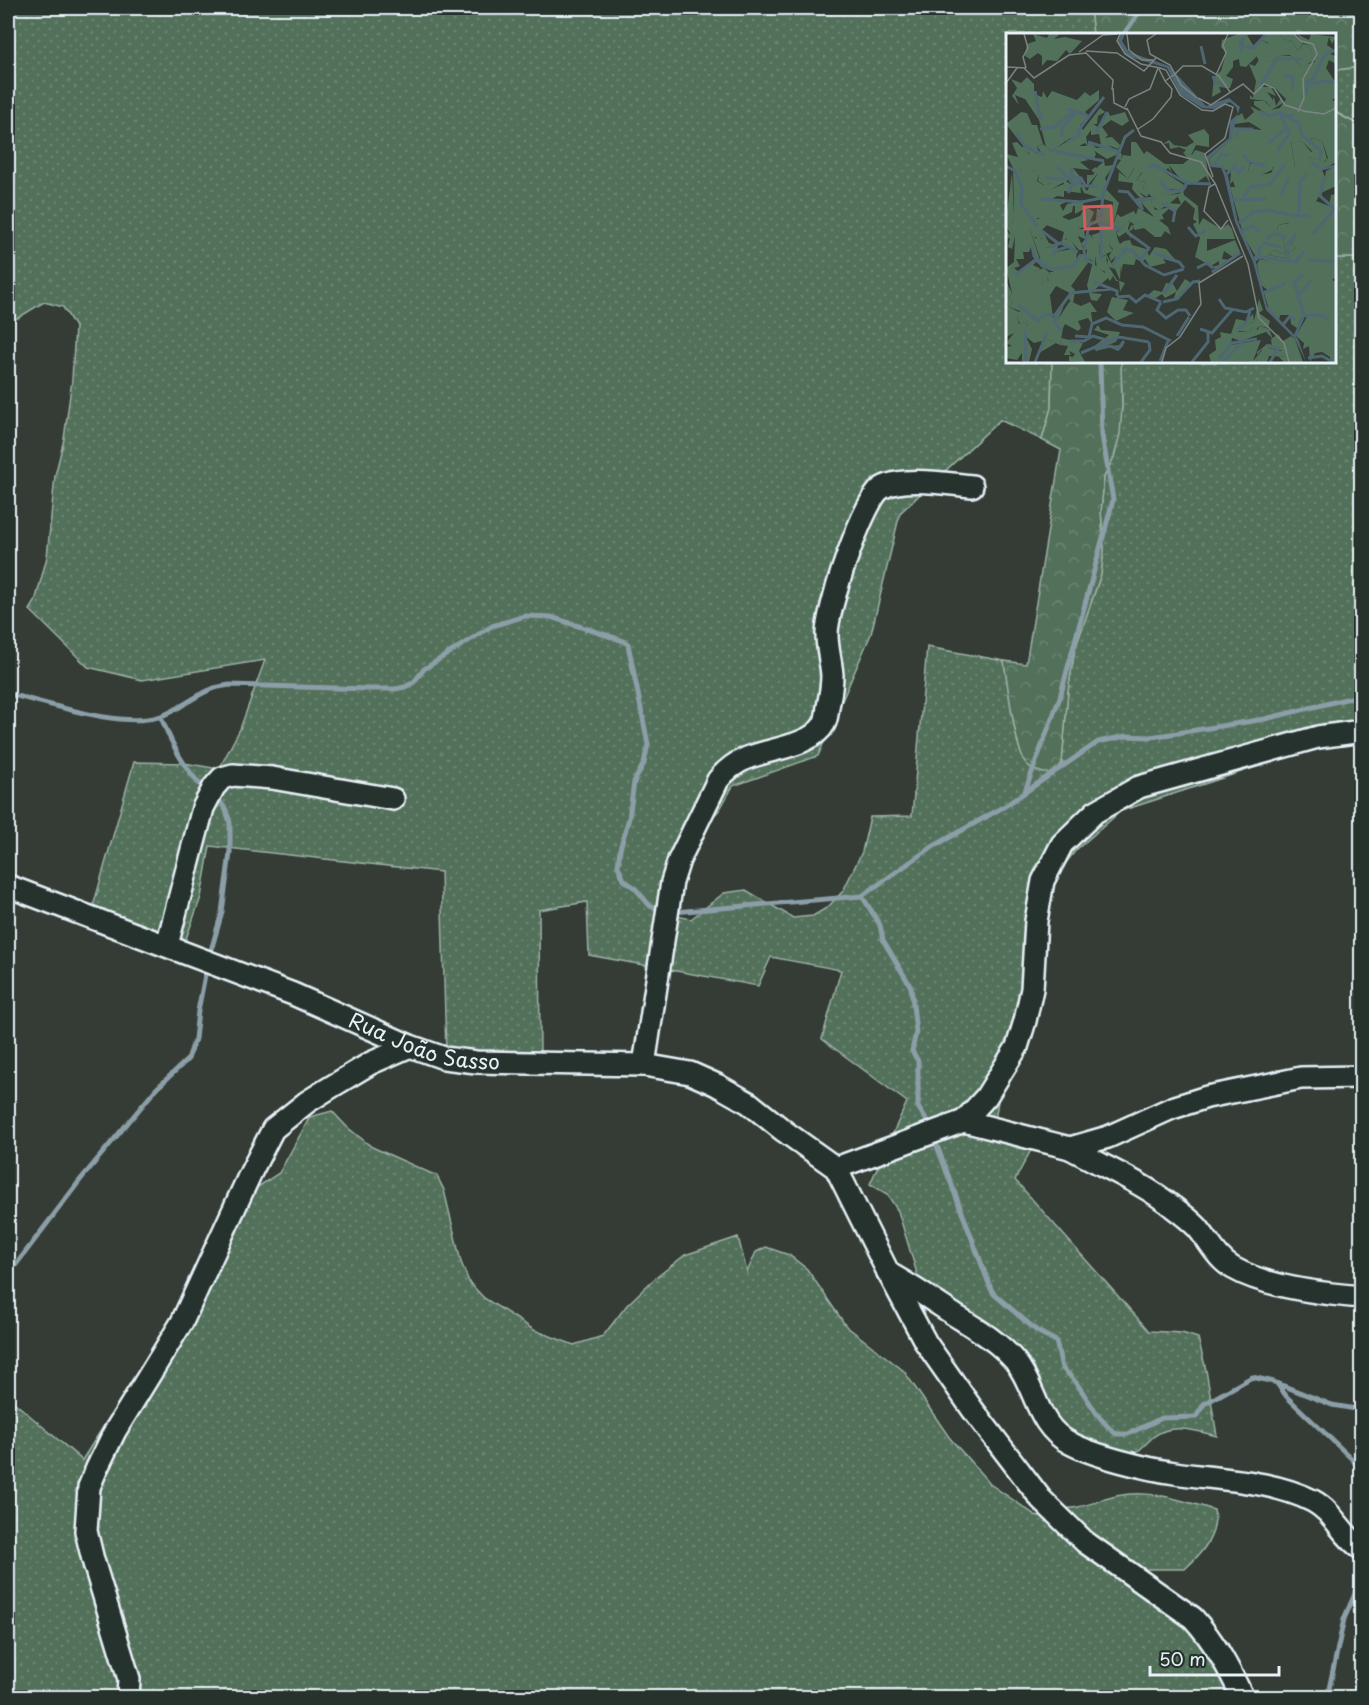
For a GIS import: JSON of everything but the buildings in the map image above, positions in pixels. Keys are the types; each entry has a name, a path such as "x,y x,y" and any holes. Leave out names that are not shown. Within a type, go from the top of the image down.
{"street":[{"path":"644,1065 672,882 679,860 718,780 727,769 745,758 810,739 826,722 832,677 827,638 830,609 860,524 874,494 883,487 899,483 923,482 972,486"},
{"path":"1243,1698 1224,1658 1193,1618 1085,1542 1041,1499 973,1410 926,1342 836,1168 964,1121 986,1097 1017,1047 1025,1021 1032,989 1036,921 1043,881 1062,844 1095,812 1139,786 1299,742 1362,731"},
{"path":"167,945 203,808 214,787 222,778 233,775 272,778 393,799"},
{"name":"Rua João Sasso","path":"8,886 293,994 410,1046 444,1058 476,1062 644,1065 690,1073 717,1084 749,1103 836,1168"},
{"path":"128,1698 129,1679 93,1560 87,1531 89,1487 97,1468 115,1431 182,1322 273,1128 308,1102 371,1063 410,1046"},
{"path":"1070,1148 1108,1137 1172,1108 1207,1096 1301,1078 1362,1077"},
{"path":"964,1121 1070,1148 1137,1184 1170,1204 1197,1226 1219,1257 1244,1274 1317,1293 1362,1298"},
{"path":"888,1272 987,1334 1016,1362 1038,1410 1067,1442 1090,1451 1172,1473 1249,1482 1313,1501 1325,1509 1352,1543 1362,1549"}],"green space":[{"path":"8,8 1090,8 1093,33 1006,33 1006,363 1052,363 1051,408 1042,440 1000,420 900,513 871,634 818,756 733,786 720,809 699,833 682,862 677,916 691,919 724,893 746,890 793,918 813,916 828,907 843,891 862,852 870,817 912,816 927,647 1004,661 1009,692 1062,763 1068,691 1075,649 1101,574 1104,549 1101,512 1104,477 1114,457 1122,407 1121,363 1336,363 1336,258 1361,258 1361,738 1324,745 1121,811 1076,850 1048,888 1000,1089 995,1120 1012,1140 1031,1150 1015,1180 1149,1331 1182,1333 1198,1338 1217,1436 1193,1430 1168,1430 1153,1437 1132,1456 1077,1439 1047,1409 1018,1356 970,1311 946,1299 919,1280 898,1211 887,1194 870,1184 907,1102 822,1039 841,970 771,957 758,986 589,955 587,902 539,910 540,1056 446,1053 441,872 210,846 201,897 183,947 92,910 134,762 184,763 219,769 240,729 265,660 142,680 88,667 30,610 35,602 47,557 55,476 64,439 72,380 75,327 63,307 44,302 8,324"},
{"path":"1090,8 1359,8 1362,11 1361,67 1336,70 1336,33 1093,33"},
{"path":"1361,67 1361,126 1336,113 1336,70"},
{"path":"1336,113 1361,126 1361,258 1336,258"},
{"path":"1052,363 1121,363 1120,434 1114,457 1104,477 1101,512 1104,549 1101,574 1075,649 1068,691 1062,763 1054,773 1042,773 1031,768 1021,755 1004,661 1026,664 1061,450 1042,440 1051,408"},
{"path":"332,1111 347,1127 372,1147 437,1176 444,1190 461,1262 469,1282 484,1298 534,1330 574,1345 603,1336 627,1305 653,1280 685,1255 738,1237 747,1272 756,1252 766,1247 789,1255 807,1269 846,1326 904,1371 949,1437 990,1484 1038,1517 1052,1511 1134,1494 1169,1497 1214,1510 1212,1535 1203,1550 1185,1569 1131,1569 1176,1596 1198,1606 1228,1643 1254,1697 8,1697 8,1397 82,1460 256,1188 279,1173 310,1117"}],"waterway":[{"path":"1125,33 1142,8"},
{"path":"1025,791 1060,697 1113,500 1102,435 1100,363"},
{"path":"8,694 83,713 142,720 165,715 205,692 230,685 370,689 405,687 414,682 424,669 492,626 525,616 551,617 621,640 628,644 648,744 644,763 634,782 629,818 620,849 618,866 624,880 635,888 650,906 662,911"},
{"path":"674,912 862,896 929,849 1005,806 1098,742 1126,736 1150,737 1265,719 1350,698 1362,698"},
{"path":"161,717 179,756 205,790"},
{"path":"210,954 222,912 230,853 230,823 226,810 219,800"},
{"path":"862,896 880,925 883,940 911,987 916,1032 912,1051 918,1061 918,1107 932,1129"},
{"path":"8,1275 81,1179 156,1089 188,1059 195,1039 205,975"},
{"path":"937,1146 994,1294 1037,1331 1056,1341 1062,1368 1116,1434 1128,1434 1162,1418 1196,1417 1204,1404 1252,1377 1274,1382 1332,1405 1362,1410"},
{"path":"1278,1385 1287,1397 1353,1460 1362,1474"},
{"path":"1327,1698 1344,1619 1354,1596 1362,1563"}]}
